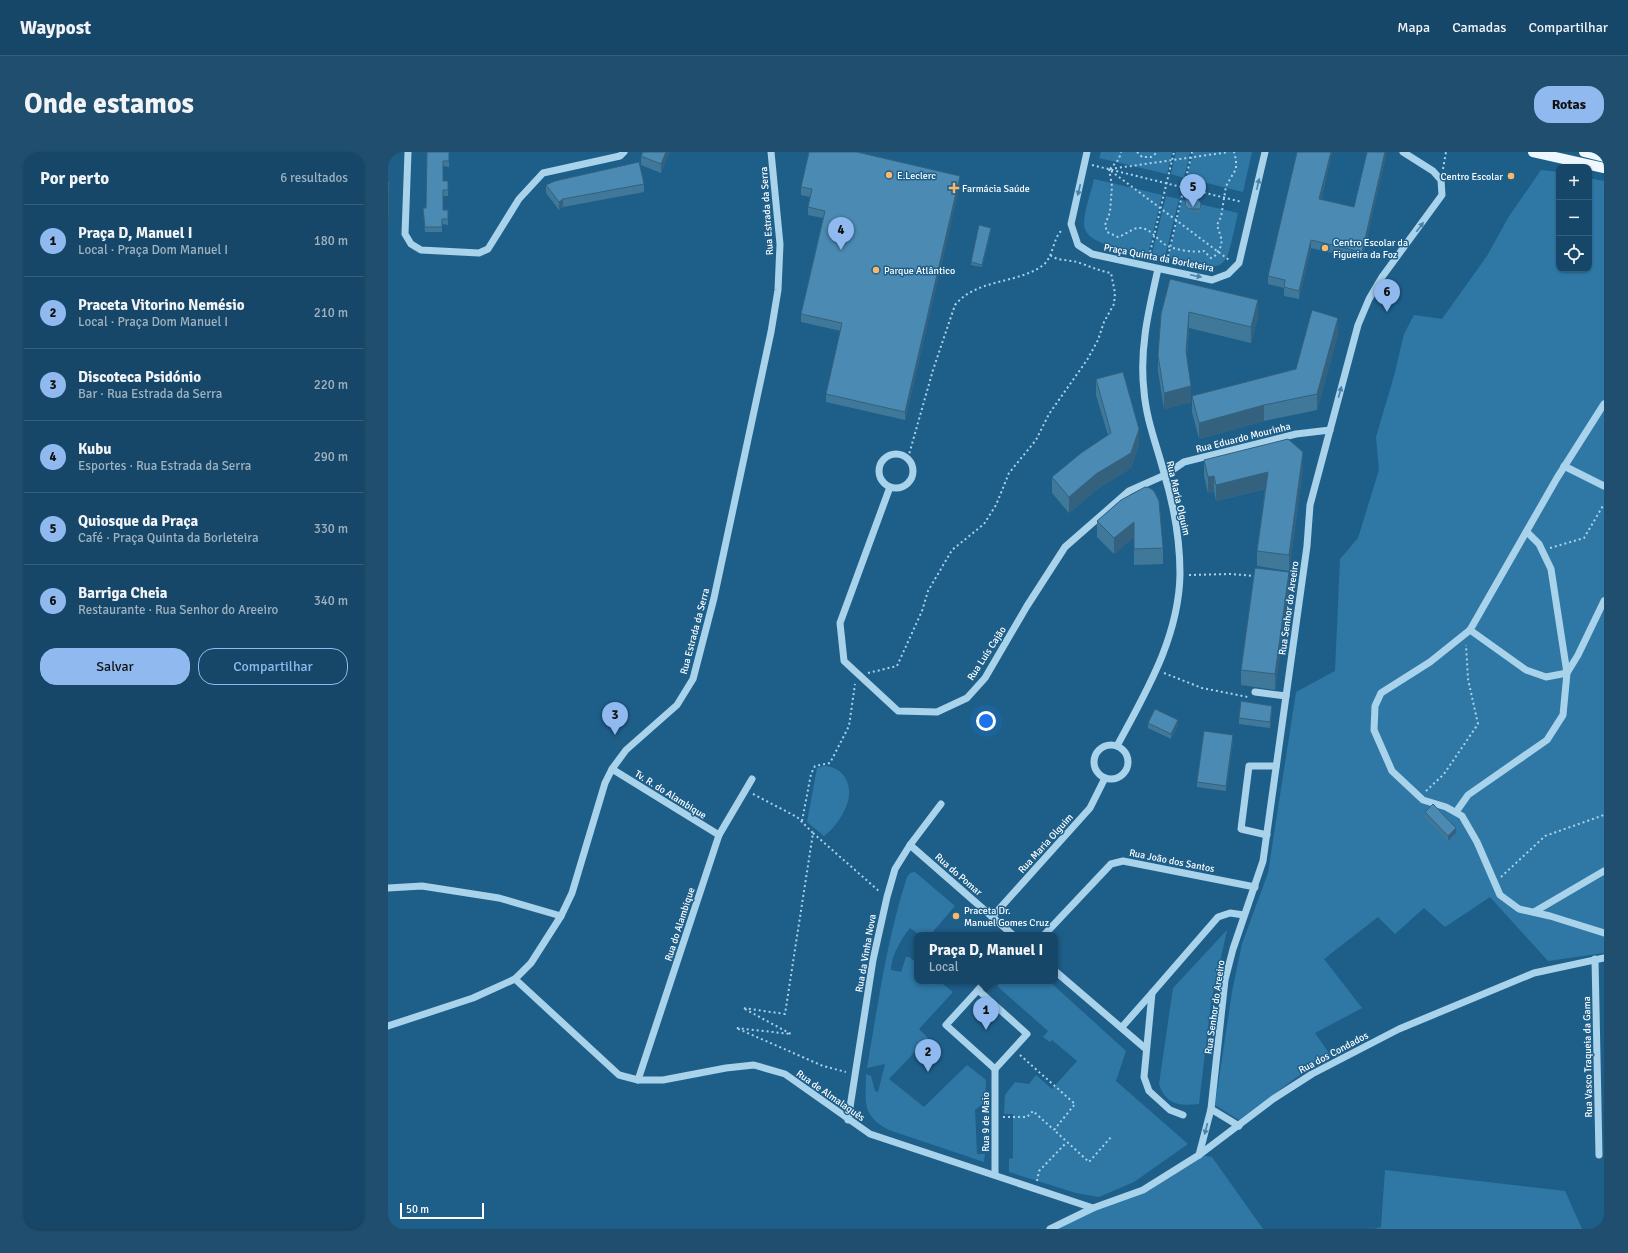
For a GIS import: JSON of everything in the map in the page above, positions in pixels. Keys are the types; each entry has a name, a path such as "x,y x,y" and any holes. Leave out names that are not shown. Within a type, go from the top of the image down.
{"main road":[{"path":"1533,152 1604,168"},
{"path":"1584,152 1604,157"}],"street":[{"path":"408,152 405,234 411,244 421,250 479,253 488,249 519,199 543,173 620,156 624,152"},
{"name":"Rua Estrada da Serra","path":"388,1026 473,998 515,979 531,963 561,916 572,893 605,783 612,769 626,750 677,705 693,679 714,598 771,332 778,290 780,244 772,152"},
{"path":"1071,224 1087,152"},
{"path":"1236,266 1239,262 1265,152"},
{"path":"1403,152 1433,171 1441,180"},
{"name":"Rua Senhor do Areeiro","path":"1199,1155 1211,1109 1225,980 1232,949 1263,861 1306,546 1310,505 1358,325 1363,312 1382,277 1442,194 1441,180"},
{"name":"Praça Quinta da Borleteira","path":"1071,224 1078,245 1092,254 1212,280 1228,274 1236,266"},
{"name":"Rua Maria Olguim","path":"1117,746 1157,670 1174,620 1180,576 1178,536 1165,475 1152,431 1144,392 1142,354 1148,313 1162,269"},
{"path":"1604,404 1564,466 1468,632 1430,662 1381,693 1375,706 1374,730 1392,771 1423,800 1446,807 1462,816 1478,842 1500,895 1519,909 1604,933"},
{"name":"Rua Eduardo Mourinha","path":"1165,475 1184,462 1296,434 1330,430"},
{"path":"896,453 908,458 913,470 908,482 903,486 890,487 880,478 879,471 883,458 896,453"},
{"path":"1564,466 1604,486"},
{"name":"Rua Luís Cajão","path":"890,487 840,623 844,661 898,711 937,712 967,698 984,678 1027,606 1065,547 1129,491 1165,475"},
{"path":"1456,812 1468,795 1547,740 1563,715 1567,672 1551,569 1542,550 1527,532"},
{"path":"1468,632 1526,670 1546,677 1567,672 1578,655 1604,601"},
{"path":"1252,694 1286,696"},
{"path":"1104,746 1117,746 1127,755 1127,768 1118,778 1105,778 1095,769 1095,756 1104,746"},
{"path":"1267,834 1241,829 1244,800 1249,766 1276,766"},
{"name":"Tv. R. do Alambique","path":"612,769 719,835"},
{"name":"Rua Maria Olguim","path":"992,917 1090,808 1105,778"},
{"name":"Rua do Alambique","path":"638,1080 719,835 752,779"},
{"name":"Rua da Vinha Nova","path":"848,1120 873,960 895,869 910,845 941,804"},
{"name":"Rua do Pomar","path":"910,845 1010,932"},
{"name":"Rua João dos Santos","path":"1047,932 1111,864 1123,861 1255,887"},
{"path":"1534,912 1604,872"},
{"path":"388,888 422,886 500,898 561,916"},
{"path":"1122,1027 1218,917 1230,913 1244,915"},
{"name":"Rua dos Condados","path":"1050,1229 1093,1208 1143,1190 1199,1155 1273,1099 1312,1074 1399,1029 1534,973 1604,958"},
{"name":"Rua Vasco Traqueia da Gama","path":"1595,959 1601,1079 1599,1155"},
{"path":"1058,974 1146,1049"},
{"name":"Rua de Almalaguês","path":"515,979 619,1075 638,1080 663,1080 726,1068 754,1065 785,1074 848,1120 870,1134 1093,1208"},
{"path":"978,990 1027,1034 994,1069 946,1025 983,984"},
{"path":"1152,993 1144,1077 1149,1091 1170,1110 1184,1115"},
{"name":"Rua 9 de Maio","path":"994,1069 995,1175"},
{"path":"1211,1109 1239,1126"}],"path":[{"path":"1109,170 1119,159 1121,152"},
{"path":"1137,152 1142,156 1151,157 1158,152"},
{"path":"1147,266 1174,152"},
{"path":"1162,269 1170,246 1192,152"},
{"path":"1109,170 1229,152"},
{"path":"1109,170 1112,186 1110,212 1105,225 1107,232 1118,237 1138,228 1150,231 1165,244 1189,251 1204,251 1211,258 1218,252 1222,240 1222,235 1217,225 1221,217 1223,197 1226,186 1236,169 1234,152"},
{"path":"1441,180 1446,152"},
{"path":"1085,163 1242,202"},
{"path":"1109,170 1236,266"},
{"path":"908,458 933,370 955,305 962,296 974,290 1043,266 1050,255 1058,233 1071,224"},
{"path":"802,821 811,774 815,766 830,763 849,726 853,709 854,688 858,674 897,666 922,611 928,591 948,556 952,550 984,524 996,505 1009,473 1036,440 1049,414 1087,360 1098,340 1104,322 1114,304 1115,293 1111,273 1096,270 1080,263 1056,260 1050,255"},
{"path":"1542,550 1584,538 1604,504"},
{"path":"1180,576 1231,574 1259,576"},
{"path":"1420,797 1444,774 1478,724 1468,678 1468,632"},
{"path":"1157,670 1202,688 1252,694"},
{"path":"745,790 802,821 813,833 887,897"},
{"path":"1494,883 1545,836 1604,815"},
{"path":"813,833 785,1014 743,1008 791,1034 736,1028 823,1066 855,1074"},
{"path":"1013,1049 1075,1104 1054,1130"},
{"path":"1011,1117 1027,1117 1033,1111 1066,1143 1089,1162 1112,1136"},
{"path":"1036,1182 1039,1171 1066,1143"}],"shaded area":[{"path":"1101,152 1172,152 1167,174 1099,158"},
{"path":"1176,152 1190,152 1184,178 1171,174"},
{"path":"1193,152 1252,152 1243,192 1187,178"},
{"path":"1541,170 1556,172 1556,272 1592,272 1592,179 1604,181 1604,953 1548,961 1490,897 1445,927 1424,908 1395,934 1378,917 1324,959 1362,1008 1315,1033 1331,1056 1297,1077 1239,1120 1215,1105 1232,992 1242,944 1268,873 1296,692 1335,671 1340,559 1358,538 1379,470 1376,437 1394,376 1404,334 1414,315 1442,319 1487,256 1508,218"},
{"path":"1094,179 1162,195 1148,254 1110,246 1092,238 1086,232 1084,225 1085,213"},
{"path":"1166,196 1179,199 1165,257 1152,254"},
{"path":"1182,200 1238,213 1230,248 1226,258 1221,264 1214,266 1203,266 1168,258"},
{"path":"824,766 832,767 843,775 849,787 849,794 848,802 841,817 824,836 807,822 817,768"},
{"path":"915,872 955,906 933,932 916,932 910,928 897,948 891,965 891,970 901,972 906,957 909,957 914,961 914,984 943,984 953,992 919,1029 928,1038 889,1079 924,1107 967,1065 986,1080 985,1102 975,1110 977,1154 985,1154 984,1162 889,1130 874,1119 869,1113 867,1107 866,1074 871,1076 875,1091 878,1092 885,1064 867,1068 888,948 900,900 907,877 910,873"},
{"path":"1227,930 1211,1002 1199,1104 1185,1105 1174,1103 1165,1096 1159,1084 1173,988"},
{"path":"999,984 1052,984 1126,1051 1116,1081 1188,1144 1134,1182 1099,1197 1076,1193 1009,1172 1009,1159 1013,1158 1013,1114 1004,1114 1005,1095 1015,1082 1029,1084 1036,1075 1052,1089 1077,1061 1052,1040 1050,1042 1043,1037 1048,1031 997,986"},
{"path":"1199,1155 1212,1157 1263,1229 1050,1229 1143,1190"},
{"path":"1385,1170 1565,1191 1582,1229 1374,1229 1381,1227"}],"building":[{"path":"427,152 449,152 449,161 443,161 443,181 448,181 448,190 443,190 443,210 448,210 448,219 442,219 442,227 425,227 423,208 426,208"},
{"path":"643,152 666,152 661,164 641,156"},
{"name":"Parque Atlântico","path":"809,152 857,152 960,176 905,412 826,394 842,323 801,314 825,211 808,207 812,189 801,187"},
{"path":"1297,152 1331,152 1319,199 1354,207 1367,152 1385,152 1362,252 1311,240 1299,291 1284,287 1285,280 1268,276"},
{"path":"639,162 644,184 563,199 559,202 546,185 555,181"},
{"path":"388,182 389,182 388,222"},
{"path":"1187,193 1193,201 1198,199 1201,203 1200,209 1189,209 1185,205"},
{"path":"979,225 991,228 982,265 971,262"},
{"path":"1170,279 1258,300 1251,327 1189,312 1186,351 1191,386 1164,393 1158,355 1161,314"},
{"path":"1312,310 1338,318 1317,394 1264,405 1199,423 1192,396 1296,369"},
{"path":"1123,372 1139,429 1131,453 1096,474 1069,497 1052,477 1081,453 1111,433 1096,379"},
{"path":"1288,439 1303,452 1289,555 1257,551 1268,472 1216,485 1214,476 1208,477 1204,460"},
{"path":"1145,487 1154,491 1159,501 1163,548 1134,549 1134,522 1114,538 1097,521 1121,500"},
{"path":"1255,568 1289,572 1275,674 1241,670"},
{"path":"1241,701 1272,706 1270,722 1239,718"},
{"path":"1155,709 1178,720 1171,734 1148,723"},
{"path":"1204,731 1233,735 1226,786 1197,782"},
{"path":"1433,804 1456,828 1448,836 1425,812"}],"place":[{"name":"E.Leclerc","path":"889,175"},
{"name":"Centro Escolar","path":"1511,176"},
{"name":"Farmácia Saúde","path":"954,188"},
{"name":"Quiosque da Praça","path":"1193,207"},
{"name":"Centro Escolar da Figueira da Foz","path":"1325,248"},
{"name":"Kubu","path":"841,250"},
{"name":"Parque Atlântico","path":"876,270"},
{"name":"Barriga Cheia","path":"1387,312"},
{"name":"Discoteca Psidónio","path":"615,735"},
{"name":"Praceta Dr. Manuel Gomes Cruz","path":"956,916"},
{"name":"Praça D, Manuel I","path":"986,1030"},
{"name":"Praceta Vitorino Nemésio","path":"928,1072"}]}
